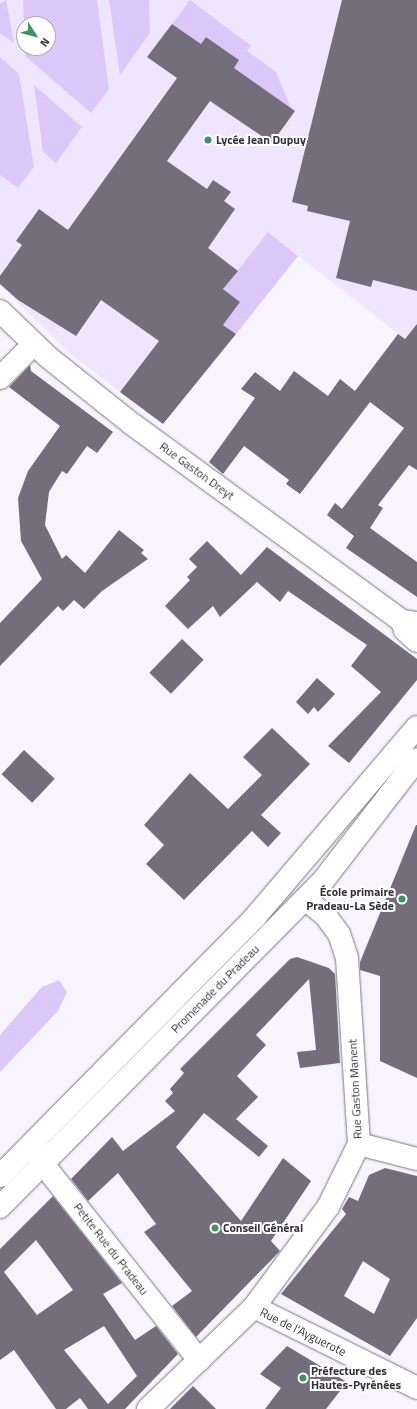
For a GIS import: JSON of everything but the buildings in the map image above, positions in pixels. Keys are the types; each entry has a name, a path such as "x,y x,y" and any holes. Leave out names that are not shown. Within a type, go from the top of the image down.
{"street":[{"name":"Rue Gaston Dreyt","path":"0,311 33,344 132,424 410,622 404,630 417,641"},
{"path":"0,378 33,344"},
{"name":"Promenade du Pradeau","path":"0,1176 256,916 417,727"},
{"name":"Promenade du Pradeau","path":"0,1207 322,882 417,758"},
{"name":"Rue Gaston Manent","path":"148,1409 254,1307 328,1207 358,1144 347,958 339,934 326,916 305,899"},
{"name":"Petite Rue du Pradeau","path":"42,1134 37,1151 43,1164 199,1360"},
{"path":"358,1144 417,1159"},
{"name":"Rue de l'Ayguerote","path":"254,1307 417,1388"}],"shaded area":[{"name":"Lycée Jean Dupuy","path":"0,0 417,0 417,324 405,339 268,232 134,403 71,354 0,285"},
{"path":"6,0 14,43 0,33 0,4"},
{"path":"23,0 97,0 109,89 91,113 25,56 56,56 56,16 24,16"},
{"path":"109,0 149,0 150,33 120,75"},
{"path":"190,0 251,46 247,51 276,72 291,108 234,68 239,60 206,37 201,44 172,24"},
{"path":"0,57 19,74 34,167 18,188 0,175"},
{"path":"34,85 82,127 56,163 43,152"},
{"path":"268,232 298,256 236,334 223,325 240,302 223,289"},
{"path":"59,980 67,992 58,1011 0,1072 0,1035 42,987"}],"place":[{"name":"Lycée Jean Dupuy","path":"208,140"},
{"name":"École primaire Pradeau-La Sède","path":"402,899"},
{"name":"Conseil Général","path":"215,1228"},
{"name":"Préfecture des Hautes-Pyrénées","path":"303,1378"}]}
